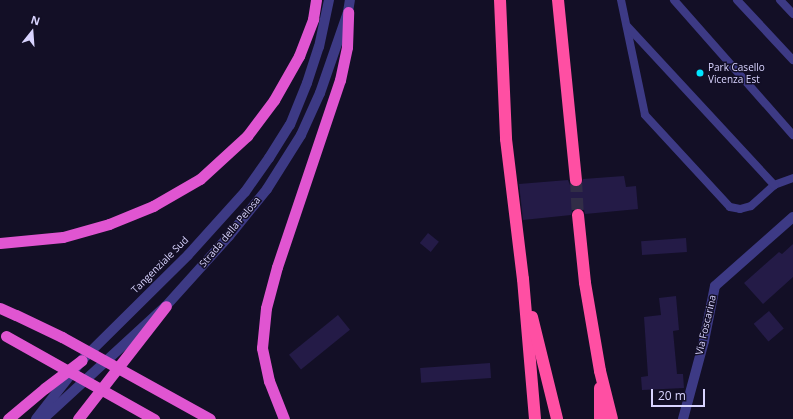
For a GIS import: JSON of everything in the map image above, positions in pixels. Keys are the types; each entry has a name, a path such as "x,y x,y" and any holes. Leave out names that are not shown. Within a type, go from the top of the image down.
{"highway":[{"path":"0,243 63,237 109,224 154,206 200,179 247,136 274,100 299,56 313,18 316,0"},
{"path":"500,0 506,139 523,279 535,419"},
{"path":"558,6 576,180"},
{"path":"284,419 269,381 262,348 266,308 277,267 340,80 347,47 348,12"},
{"path":"578,215 585,283 600,371 612,419"},
{"path":"523,279 557,419"},
{"path":"78,419 166,306"},
{"path":"0,308 62,337 210,419"},
{"path":"3,335 154,419"},
{"path":"8,419 82,360"},
{"path":"600,371 600,419"}],"street":[{"name":"Strada della Pelosa","path":"245,192 290,125 319,47 329,0"},
{"name":"Strada della Pelosa","path":"43,419 166,306 229,236 267,189 301,135 320,93 348,12 350,0"},
{"path":"558,6 566,0"},
{"name":"Tangenziale Sud","path":"82,360 188,256 245,192"},
{"name":"Via Foscarina","path":"683,419 704,341 715,286 793,217"},
{"path":"36,419 82,360"}],"lane":[{"path":"622,0 645,115 730,207 740,209 751,206 774,186 793,178"},
{"path":"674,0 793,136"},
{"path":"737,0 793,60"},
{"path":"780,0 793,14"},
{"path":"626,25 774,186"}],"building":[{"path":"624,176 626,187 636,186 638,209 585,214 584,210 578,208 573,209 571,215 523,220 519,184 568,180 570,185 576,187 581,186 583,179"},
{"path":"428,233 439,242 431,252 420,243"},
{"path":"686,238 687,252 642,255 641,241"},
{"path":"793,244 793,277 763,304 744,283 779,252 782,254"},
{"path":"676,296 679,330 673,331 677,374 683,374 684,388 642,390 641,377 648,376 644,317 661,315 659,298"},
{"path":"769,311 784,329 768,341 754,324"},
{"path":"338,315 350,330 301,369 289,355"},
{"path":"490,363 491,378 421,383 420,368"}],"tunnel":[{"path":"576,180 578,215"}],"place":[{"name":"Park Casello Vicenza Est","path":"700,73"}]}
